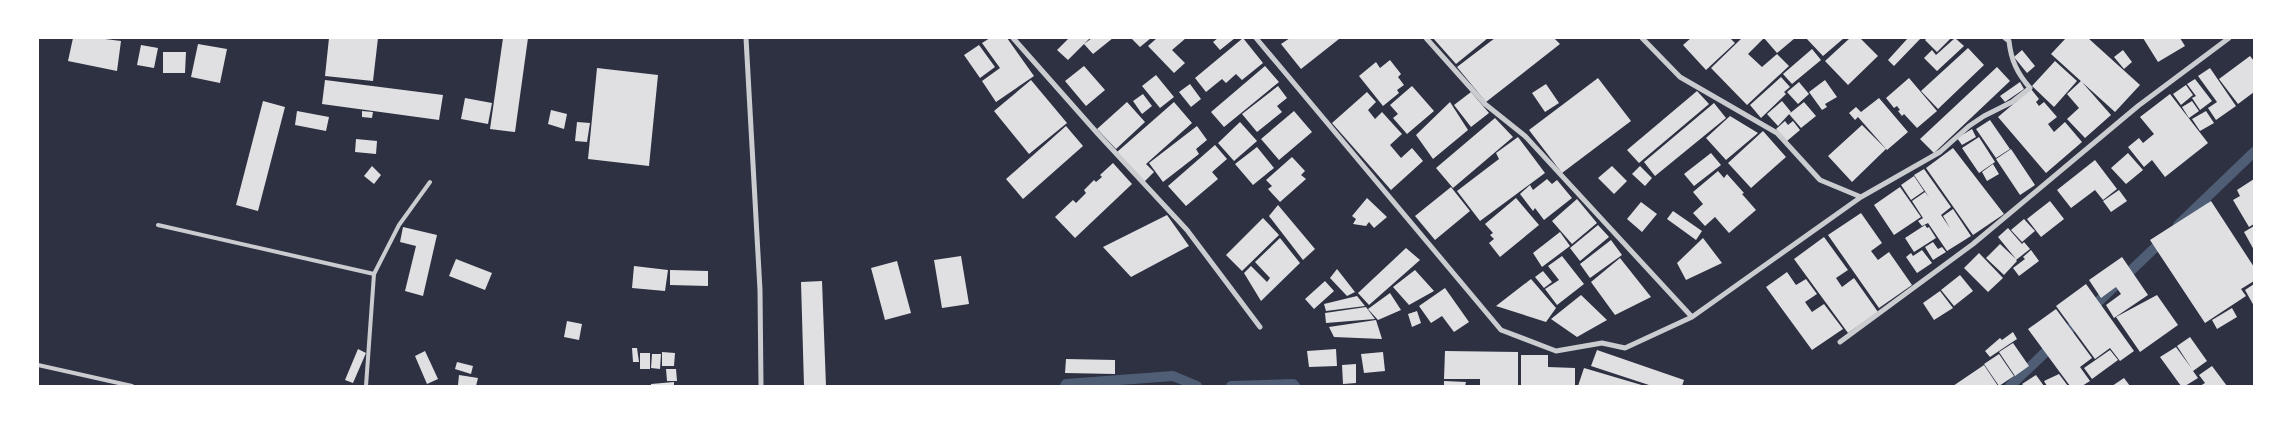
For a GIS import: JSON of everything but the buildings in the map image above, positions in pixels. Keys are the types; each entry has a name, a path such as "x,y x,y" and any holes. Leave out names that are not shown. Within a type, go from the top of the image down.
{"street":[{"path":"746,38 760,290 761,386"},
{"path":"1013,38 1187,230 1260,327"},
{"path":"1256,38 1501,330 1556,351 1602,343 1625,348 1692,317 1861,197 1940,152 1969,126 2012,102 2030,88 2020,77 2010,58 2009,41 2005,38"},
{"path":"1426,38 1485,104 1525,136 1692,317"},
{"path":"1642,38 1680,77 1777,133 1820,180 1861,197"},
{"path":"1840,342 1973,244 2138,106 2228,38"}],"lane":[{"path":"366,386 374,274 399,225 430,182"},
{"path":"158,225 374,274"},
{"path":"38,365 132,386"}],"waterway":[{"path":"2178,225 2254,152"},
{"path":"2010,386 2164,239"},
{"path":"1065,386 1066,384 1173,376 1197,386"},
{"path":"1231,386 1293,384 1295,386"}]}
